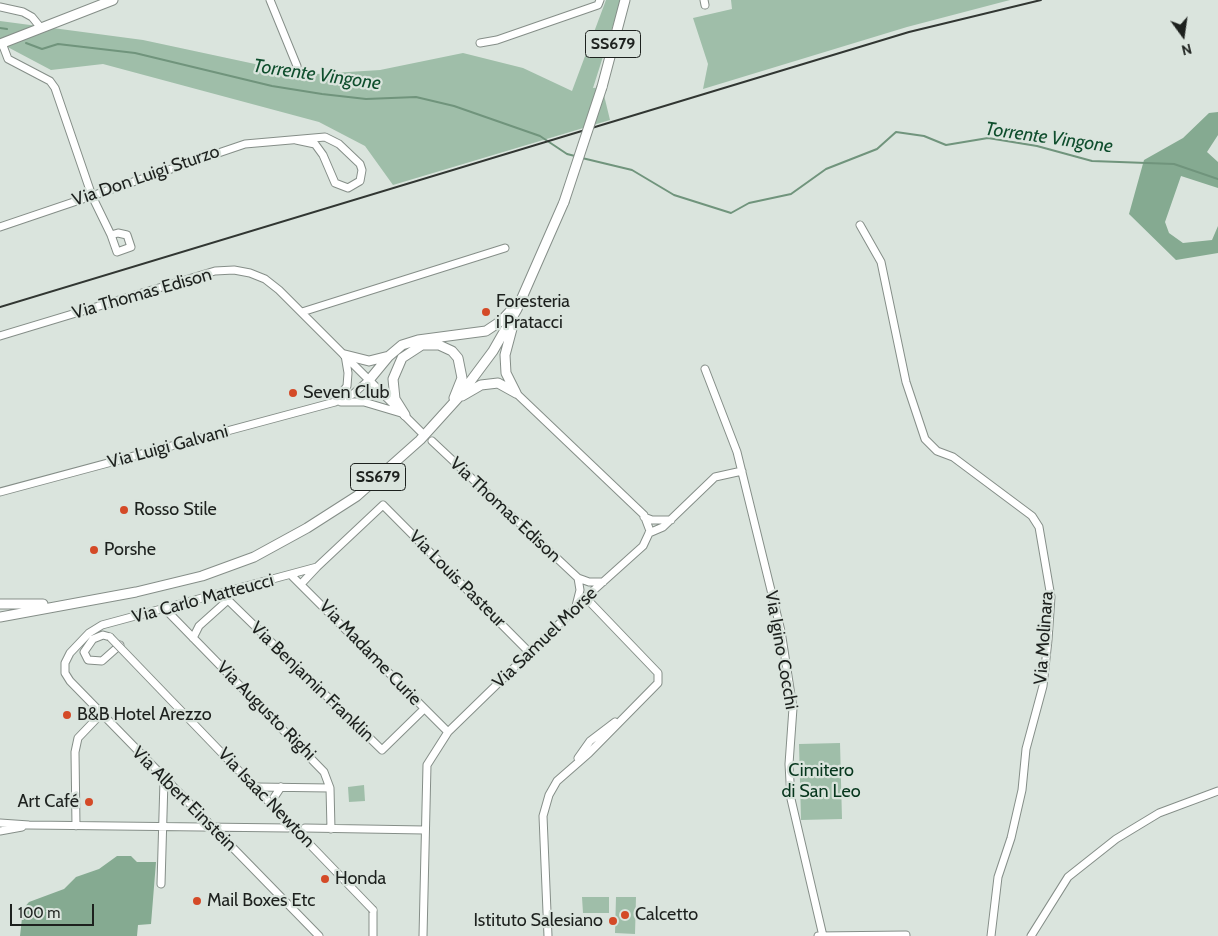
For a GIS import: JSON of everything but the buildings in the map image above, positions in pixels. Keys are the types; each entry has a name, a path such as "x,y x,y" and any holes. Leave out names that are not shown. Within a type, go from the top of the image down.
{"main road":[{"path":"3,43 112,0"},
{"name":"SS679","path":"0,617 136,592 202,576 254,557 307,528 357,496 420,440 451,407 493,351 517,309 564,202 602,87 625,0"},
{"path":"371,377 389,356 410,341 486,331 501,321 522,298"},
{"path":"516,393 506,373 505,355 517,309"},
{"path":"371,377 403,351 422,345 439,344 452,351 458,358 462,378 451,407"},
{"path":"405,415 395,399 393,378 402,358 422,345"},
{"path":"345,355 369,361 389,356"},
{"path":"458,398 481,385 498,383 516,393"},
{"path":"0,604 71,604"}],"street":[{"path":"270,0 297,66"},
{"path":"480,44 497,40 598,5 600,0"},
{"path":"0,6 23,12 32,18 38,29"},
{"path":"3,43 8,59 50,81 55,88 92,196 111,235"},
{"name":"Via Don Luigi Sturzo","path":"0,227 231,147 245,144 325,137 338,144 360,164 362,170 360,181 348,188 335,183 323,155 315,144 296,140"},
{"name":"Via Molinara","path":"860,225 881,262 906,382 925,439 937,451 953,457 1032,516 1039,528 1051,597 1048,640 1042,686 1026,749 1022,790 1011,838 998,877 991,936"},
{"path":"302,312 506,248"},
{"name":"Via Thomas Edison","path":"0,336 215,271 234,270 250,273 265,279 302,312 345,355 371,377 421,432"},
{"path":"336,402 346,386 348,373 345,355"},
{"name":"Via Igino Cocchi","path":"705,369 737,452 781,631 793,708 789,764 791,799 821,936"},
{"name":"Via Luigi Galvani","path":"0,492 336,402 354,394 371,377"},
{"path":"516,393 644,517 652,520 671,520"},
{"name":"Via Luigi Galvani","path":"336,402 364,402 405,415"},
{"name":"Via Thomas Edison","path":"432,442 578,578"},
{"path":"643,546 715,477 742,471"},
{"name":"Via Carlo Matteucci","path":"302,583 383,505"},
{"name":"Via Louis Pasteur","path":"383,505 530,653"},
{"path":"644,517 648,529"},
{"path":"648,529 671,520"},
{"path":"648,529 663,527"},
{"name":"Via Samuel Morse","path":"423,936 424,830 428,765 448,732 590,594 643,546 648,529"},
{"name":"Via Carlo Matteucci","path":"89,633 102,626 166,610 317,567"},
{"name":"Via Madame Curie","path":"291,575 302,583 448,732"},
{"path":"578,578 588,582 603,582"},
{"path":"574,610 580,590 578,578"},
{"path":"588,582 590,594"},
{"path":"548,936 544,806 557,781 575,763 590,741 629,712 658,683 658,673 590,594 580,590"},
{"name":"Via Benjamin Franklin","path":"225,592 228,600 382,750 424,709"},
{"path":"193,638 199,626 228,600"},
{"name":"Via Augusto Righi","path":"166,610 312,757 324,772 330,788 331,829"},
{"name":"Via Albert Einstein","path":"89,633 70,653 65,663 65,673 70,681 164,780 319,936"},
{"name":"Via Isaac Newton","path":"117,647 102,661 94,662 88,660 84,652 93,638 103,634 110,637 272,802 373,910 373,936"},
{"path":"76,826 76,745 78,738 101,714"},
{"path":"161,884 164,780"},
{"path":"256,787 330,788"},
{"path":"272,802 281,787"},
{"path":"1031,936 1068,877 1116,839 1159,813 1218,791"},
{"path":"0,818 9,826"},
{"path":"0,823 9,826 288,828"},
{"path":"0,831 9,826"},
{"path":"0,835 9,826"},
{"path":"305,828 424,830"},
{"path":"821,936 906,934"}],"green space":[{"path":"606,0 621,0 593,88 602,87 610,120 393,185 365,146 319,122 103,64 51,70 0,43 0,21 143,40 255,64 316,74 380,70 463,53 523,68 572,91"},
{"path":"731,0 1010,0 907,27 703,89 708,64 693,18 732,9"},
{"path":"1218,112 1218,135 1207,152 1218,162 1218,188 1181,176 1165,222 1169,233 1183,243 1212,240 1218,226 1218,253 1176,260 1129,214 1144,160 1183,138 1209,113"},
{"name":"Cimitero di San Leo","path":"840,743 842,819 801,820 799,744"},
{"path":"364,785 365,801 349,802 348,787"},
{"path":"117,856 131,856 137,862 156,862 151,924 138,925 137,936 20,936 23,909 29,902 64,889 76,877 99,869"},
{"path":"582,897 609,897 609,913 583,913"},
{"name":"Calcetto","path":"616,897 636,897 635,934 615,933"}],"waterway":[{"path":"0,28 7,29"},
{"name":"Torrente Vingone","path":"26,43 42,49 58,44 135,53 272,86 322,94 366,99 416,97 454,106 540,136 567,154 575,156"},
{"name":"Torrente Vingone","path":"582,158 632,170 674,195 731,213 749,203 791,194 826,169 877,149 896,132 924,136 946,145 988,138 1037,146 1092,161 1174,164 1218,179"}],"railway":[{"path":"0,307 909,32 1041,0"}],"place":[{"name":"Foresteria i Pratacci","path":"486,312"},
{"name":"Seven Club","path":"293,393"},
{"name":"Rosso Stile","path":"124,510"},
{"name":"Porshe","path":"94,550"},
{"name":"B&B Hotel Arezzo","path":"67,715"},
{"name":"Art Café","path":"89,802"},
{"name":"Honda","path":"325,879"},
{"name":"Mail Boxes Etc","path":"197,901"},
{"name":"Calcetto","path":"625,915"},
{"name":"Istituto Salesiano","path":"613,921"}]}
